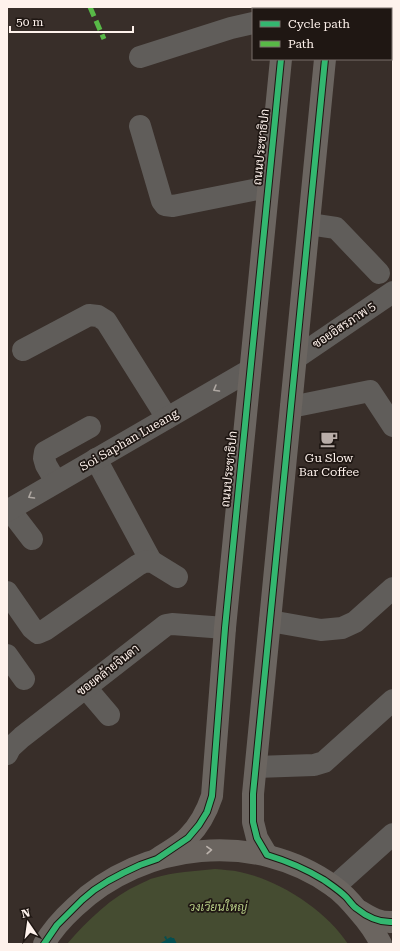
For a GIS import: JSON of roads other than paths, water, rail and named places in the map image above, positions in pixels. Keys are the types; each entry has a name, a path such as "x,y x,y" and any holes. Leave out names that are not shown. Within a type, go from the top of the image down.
{"main road":[{"name":"ถนนประชาธิปก","path":"157,859 188,838 199,825 207,812 212,796 225,628 281,60"},
{"path":"267,855 257,838 253,822 253,794 324,60"},
{"path":"44,944 61,921 82,900 108,881 157,859 182,853 207,850 229,850 267,855 284,860 307,870 334,887 346,897 369,924 381,944"},
{"path":"356,908 372,918 386,922 393,922"}],"street":[{"path":"140,57 231,28 252,23"},
{"path":"140,126 162,202 165,205 174,206 268,187"},
{"path":"309,224 336,228 378,273"},
{"name":"ซอยอิสรภาพ 5","path":"296,358 393,292"},
{"path":"23,350 89,314 98,316 106,321 167,418"},
{"name":"Soi Saphan Lueang","path":"8,510 250,370"},
{"path":"291,407 370,391 393,426"},
{"path":"56,482 46,465 44,458 45,452 90,427"},
{"path":"96,459 151,561 177,577"},
{"path":"8,510 32,539"},
{"path":"7,592 32,628 38,633 46,630 138,565 151,561"},
{"path":"270,621 321,630 342,628 354,622 393,588"},
{"name":"ซอยคล้ายจินดา","path":"7,754 10,748 22,737 166,625 172,624 225,628"},
{"path":"7,655 24,679"},
{"path":"86,688 109,715"},
{"path":"256,767 314,765 324,762 393,700"},
{"path":"334,887 393,834"}],"water":[{"path":"166,936 167,939 171,937 174,938 177,944 159,944 166,940 164,937"}],"place":[{"name":"Gu Slow Bar Coffee","path":"329,439"}],"park label":[{"name":"วงเวียนใหญ่","path":"218,907"}]}
